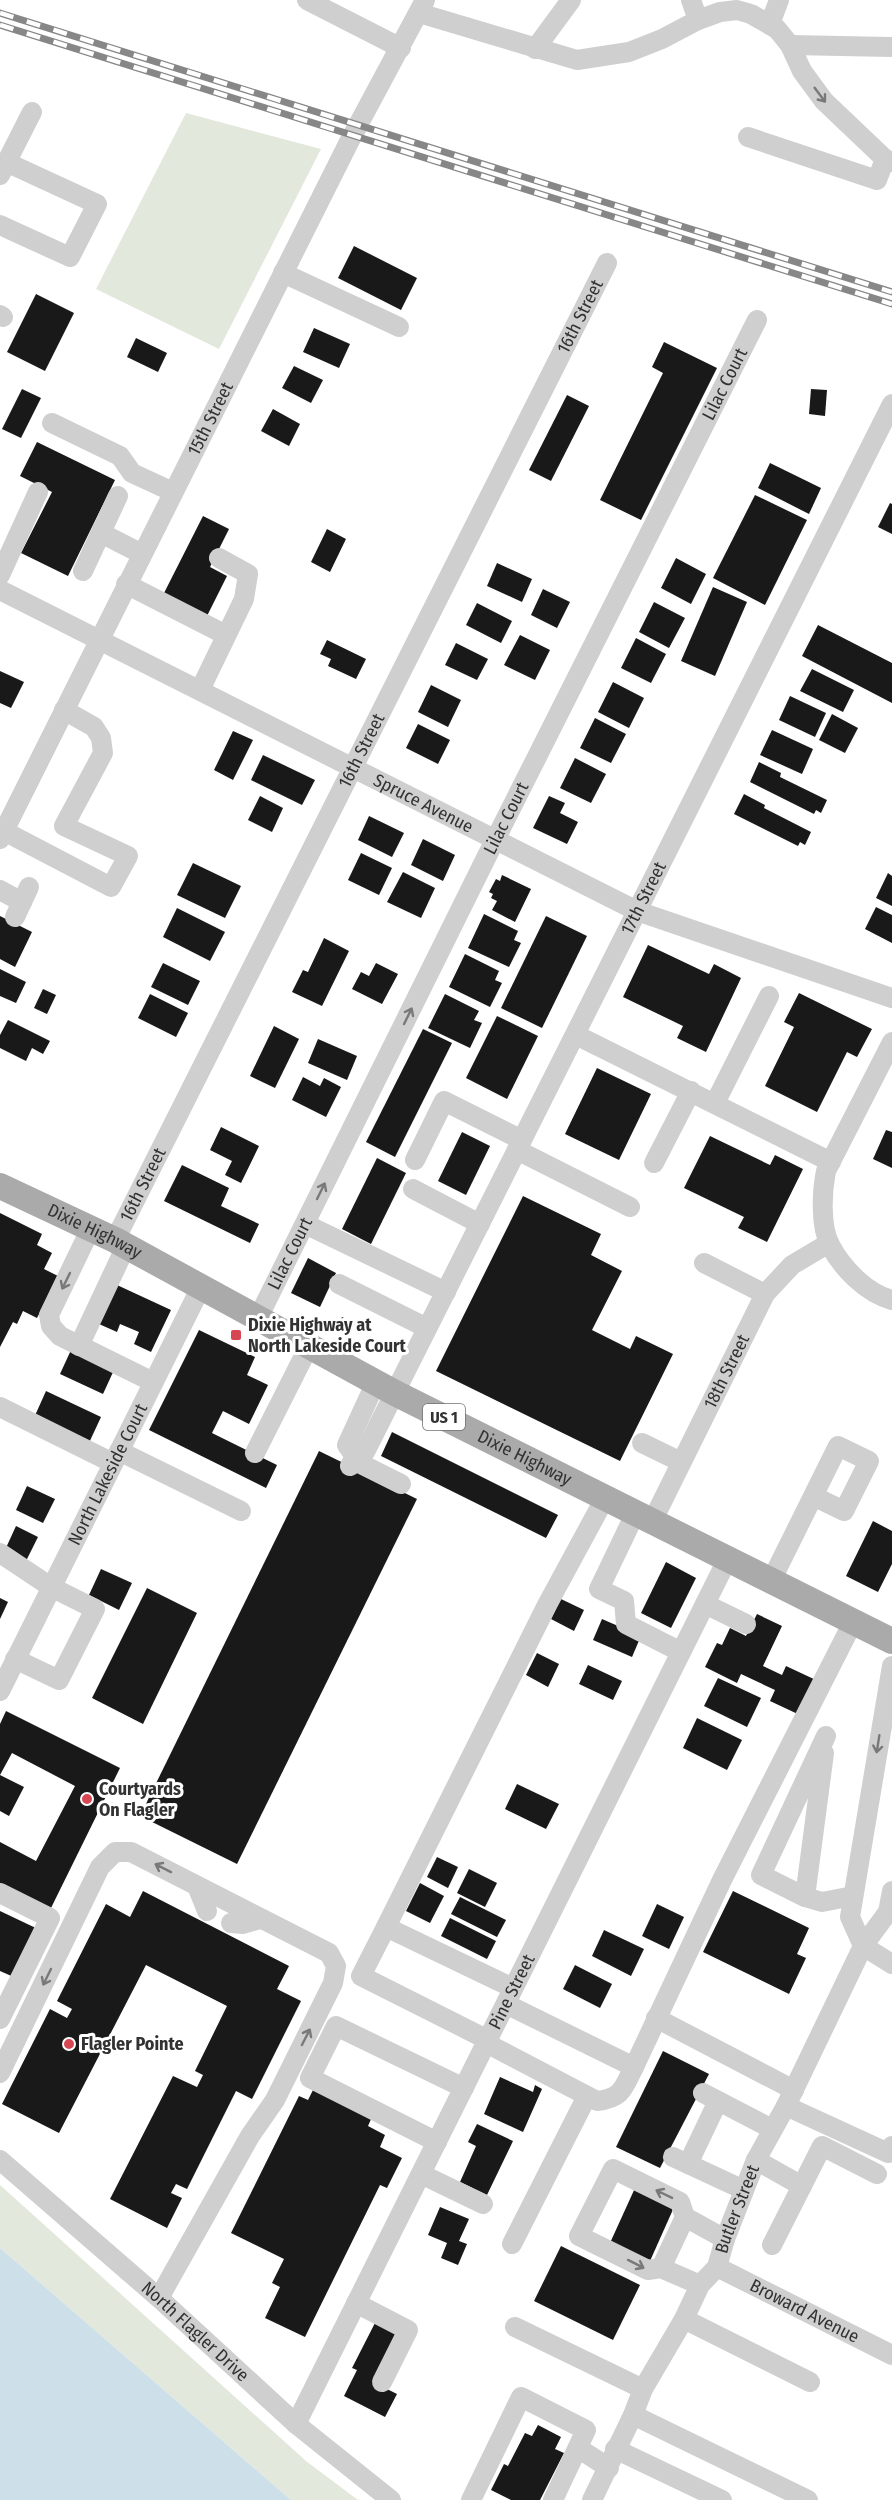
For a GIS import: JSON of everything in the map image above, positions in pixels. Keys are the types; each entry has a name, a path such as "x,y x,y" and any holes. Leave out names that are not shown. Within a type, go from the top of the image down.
{"main road":[{"name":"Dixie Highway","path":"0,1186 120,1243 385,1388 892,1641"}],"street":[{"path":"308,0 401,48"},
{"path":"535,49 571,0"},
{"path":"691,0 698,20"},
{"path":"770,24 779,0"},
{"path":"422,7 535,49 577,60 637,49 720,12 737,10 751,14 770,24 790,45 802,71 824,101 888,161 877,180 748,137"},
{"name":"15th Street","path":"2,835 357,126 422,7"},
{"path":"790,45 892,47"},
{"path":"0,225 70,257 97,204 3,168 8,139 32,112"},
{"name":"16th Street","path":"79,1346 120,1243 354,768 607,263"},
{"path":"283,273 399,327"},
{"name":"Lilac Court","path":"258,1318 495,839 757,320"},
{"name":"17th Street","path":"401,1484 353,1461 347,1444 428,1328 892,404"},
{"path":"52,423 120,456 132,473 173,492"},
{"path":"0,575 38,492"},
{"path":"83,571 118,496"},
{"path":"101,533 142,554"},
{"path":"200,690 244,599 248,574 219,558"},
{"path":"126,584 226,635"},
{"name":"Spruce Avenue","path":"0,590 637,910 892,998"},
{"path":"2,835 111,887 128,856 64,826 103,753 101,738 94,727 64,710"},
{"path":"0,890 22,902"},
{"path":"716,1103 769,996"},
{"path":"576,1035 691,1090 831,1162"},
{"path":"892,1042 831,1162 822,1190 829,1244 853,1276 883,1297 892,1300"},
{"path":"654,1163 691,1090"},
{"path":"415,1160 444,1101 630,1207"},
{"path":"413,1189 480,1224"},
{"path":"305,1224 446,1292"},
{"path":"91,1228 49,1315 51,1326 60,1336 153,1382"},
{"name":"18th Street","path":"681,1652 626,1624 624,1601 599,1589 681,1462 765,1294 792,1265 829,1244"},
{"path":"704,1263 765,1294"},
{"path":"339,1284 428,1328"},
{"name":"North Lakeside Court","path":"0,1691 201,1287"},
{"path":"255,1453 309,1346"},
{"path":"0,1407 241,1511"},
{"path":"642,1443 681,1462"},
{"path":"771,1581 813,1496"},
{"path":"604,1498 547,1605 361,1976 597,2102 612,2099 621,2092 722,1880 853,1622"},
{"path":"0,1553 51,1587 94,1609 59,1680 14,1660"},
{"name":"Pine Street","path":"296,2424 728,1560"},
{"path":"705,1604 746,1624"},
{"path":"892,1666 850,1917 862,1946 892,1964"},
{"path":"805,1897 826,1736 761,1875 805,1897 822,1902 853,1896"},
{"path":"0,2073 100,1867 115,1852 131,1852 328,1953 336,1966 333,1983 280,2090 250,2136 159,2298"},
{"path":"198,1886 207,1911"},
{"name":"Butler Street","path":"592,2500 609,2468 615,2449 633,2415 643,2389 684,2319 700,2285 717,2267 756,2160 790,2098 862,1946 888,1912 892,1891"},
{"path":"0,1893 50,1918 0,2019"},
{"path":"231,1923 243,1924 260,1918"},
{"path":"386,1927 634,2067"},
{"path":"656,2018 790,2098 891,2152"},
{"path":"436,2142 310,2078 336,2026 464,2088"},
{"path":"512,2244 587,2096"},
{"path":"744,2190 680,2160 710,2097 772,2129"},
{"path":"772,2245 822,2146 877,2174"},
{"name":"North Flagler Drive","path":"0,2160 159,2298 296,2424 391,2500"},
{"path":"756,2160 802,2186"},
{"path":"700,2285 661,2268 648,2270 579,2236 613,2169 680,2202 685,2217 725,2240"},
{"path":"421,2174 483,2204"},
{"path":"661,2268 685,2217"},
{"name":"Broward Avenue","path":"717,2267 892,2355"},
{"path":"356,2303 408,2330 382,2382"},
{"path":"684,2319 810,2382"},
{"path":"515,2327 643,2389"},
{"path":"471,2500 520,2397 586,2430 553,2500"},
{"path":"633,2415 808,2500"},
{"path":"578,2448 609,2468"},
{"path":"615,2449 722,2500"}],"shaded area":[{"path":"186,113 321,149 219,349 96,289"},
{"path":"0,2185 306,2461 358,2500 291,2500 0,2248"}],"water":[{"path":"0,2248 291,2500 0,2500"}],"building":[{"path":"354,246 417,278 401,310 338,278"},
{"path":"36,294 74,313 45,371 7,352"},
{"path":"314,328 350,344 339,368 303,352"},
{"path":"136,338 167,353 158,372 127,357"},
{"path":"664,342 717,368 641,520 600,500 663,373 652,367"},
{"path":"294,366 323,380 311,403 282,388"},
{"path":"22,389 41,398 21,438 2,429"},
{"path":"811,389 827,390 825,416 809,414"},
{"path":"567,395 589,406 551,481 529,470"},
{"path":"273,409 300,424 289,446 261,431"},
{"path":"37,442 115,480 68,576 21,553 52,492 20,476"},
{"path":"770,463 821,488 809,514 758,488"},
{"path":"755,495 807,520 765,605 713,578"},
{"path":"890,503 892,504 892,534 878,527"},
{"path":"203,516 229,529 210,567 227,576 207,616 163,595"},
{"path":"327,529 346,539 330,572 311,562"},
{"path":"676,558 706,574 691,604 661,588"},
{"path":"497,563 532,579 522,602 487,586"},
{"path":"713,587 747,602 715,676 681,661"},
{"path":"543,589 570,602 557,628 531,615"},
{"path":"654,602 685,618 669,648 639,632"},
{"path":"477,603 512,621 501,643 466,625"},
{"path":"818,625 892,663 892,703 802,656"},
{"path":"520,635 550,650 535,680 504,665"},
{"path":"636,638 666,654 651,683 621,668"},
{"path":"327,640 366,659 356,679 328,666 331,659 320,654"},
{"path":"456,643 488,659 477,680 445,665"},
{"path":"812,669 854,690 843,712 800,691"},
{"path":"0,671 24,682 11,708 0,703"},
{"path":"613,682 644,698 629,728 598,712"},
{"path":"431,685 461,700 448,727 418,712"},
{"path":"790,696 826,713 815,737 779,720"},
{"path":"832,714 858,728 845,753 819,740"},
{"path":"595,718 626,734 611,763 580,748"},
{"path":"418,724 450,740 438,764 406,748"},
{"path":"772,730 813,749 802,774 760,755"},
{"path":"233,731 253,740 233,780 214,770"},
{"path":"263,755 315,780 302,805 251,780"},
{"path":"575,758 606,774 591,803 560,788"},
{"path":"759,762 781,773 780,777 827,800 821,813 816,810 814,814 750,782"},
{"path":"744,794 765,805 764,808 811,832 805,845 800,842 798,846 734,814"},
{"path":"260,796 283,808 272,832 248,820"},
{"path":"549,796 565,803 560,813 578,822 567,844 533,828"},
{"path":"369,816 404,833 392,857 358,840"},
{"path":"423,839 455,855 443,881 411,865"},
{"path":"361,853 392,868 379,895 348,880"},
{"path":"193,863 241,886 225,918 177,895"},
{"path":"403,872 435,888 421,918 387,902"},
{"path":"888,873 892,876 892,906 876,898"},
{"path":"502,875 531,889 515,922 492,910 497,901 491,898 493,894 489,892 496,879 500,881"},
{"path":"876,907 892,915 892,943 865,929"},
{"path":"177,908 225,932 210,961 163,937"},
{"path":"484,914 518,931 514,940 521,943 509,967 468,948"},
{"path":"0,916 32,932 15,967 0,959"},
{"path":"546,916 587,936 542,1028 501,1008"},
{"path":"324,938 349,951 322,1006 292,992 303,970 308,972"},
{"path":"648,945 709,974 714,964 741,978 706,1052 677,1038 683,1026 623,997"},
{"path":"465,954 499,971 495,980 502,983 490,1007 449,987"},
{"path":"163,963 200,981 188,1005 151,987"},
{"path":"376,963 398,974 382,1004 352,989 361,972 369,976"},
{"path":"0,969 26,982 16,1003 0,996"},
{"path":"43,989 56,995 47,1014 34,1008"},
{"path":"799,993 872,1029 857,1057 847,1052 817,1112 765,1086 794,1027 784,1022"},
{"path":"150,994 188,1013 176,1037 138,1018"},
{"path":"445,994 479,1011 474,1020 482,1023 470,1048 428,1028"},
{"path":"497,1016 538,1036 507,1099 466,1078"},
{"path":"8,1020 50,1041 43,1054 32,1048 26,1061 0,1048 0,1035"},
{"path":"274,1026 299,1039 275,1088 250,1076"},
{"path":"423,1029 452,1043 395,1157 366,1142"},
{"path":"318,1039 357,1056 347,1080 308,1063"},
{"path":"597,1068 651,1094 619,1160 565,1134"},
{"path":"303,1077 320,1086 324,1078 341,1087 326,1117 292,1100"},
{"path":"221,1127 259,1146 241,1183 225,1175 232,1161 210,1150"},
{"path":"886,1130 892,1132 892,1168 873,1159"},
{"path":"462,1132 490,1146 466,1195 438,1181"},
{"path":"710,1136 770,1165 775,1155 803,1169 767,1242 738,1228 744,1217 684,1188"},
{"path":"377,1158 406,1173 371,1244 342,1229"},
{"path":"182,1165 229,1188 221,1206 259,1224 250,1243 164,1201"},
{"path":"523,1196 601,1234 591,1255 622,1271 592,1330 630,1349 636,1336 673,1354 620,1461 436,1371"},
{"path":"0,1213 42,1234 37,1245 52,1253 44,1269 58,1276 37,1318 23,1311 17,1324 13,1322 0,1347"},
{"path":"308,1258 336,1273 320,1307 291,1293"},
{"path":"117,1285 171,1310 151,1352 134,1344 139,1332 120,1324 117,1332 99,1324"},
{"path":"342,1317 355,1324 352,1330 339,1323"},
{"path":"199,1330 255,1357 247,1375 268,1385 249,1424 223,1411 212,1433 277,1465 266,1488 149,1430"},
{"path":"71,1350 114,1370 103,1394 60,1374"},
{"path":"46,1391 101,1417 88,1445 33,1420"},
{"path":"392,1432 558,1515 546,1538 381,1456"},
{"path":"319,1451 417,1499 237,1864 140,1816"},
{"path":"27,1486 55,1499 43,1523 16,1510"},
{"path":"873,1521 892,1531 892,1564 878,1592 846,1576"},
{"path":"16,1526 38,1537 26,1561 5,1550"},
{"path":"666,1562 696,1578 671,1628 641,1613"},
{"path":"101,1569 132,1583 119,1610 89,1595"},
{"path":"147,1588 197,1613 143,1724 92,1698"},
{"path":"0,1598 8,1602 0,1619"},
{"path":"561,1599 584,1610 574,1631 551,1619"},
{"path":"757,1614 782,1626 763,1666 782,1675 786,1666 818,1681 802,1716 770,1701 775,1690 741,1674 737,1683 705,1667 717,1643 722,1645 730,1628 746,1636"},
{"path":"602,1619 641,1636 632,1657 593,1640"},
{"path":"537,1653 559,1664 548,1687 526,1675"},
{"path":"588,1665 622,1681 613,1700 579,1684"},
{"path":"718,1678 761,1698 747,1727 704,1706"},
{"name":"Courtyards On Flagler","path":"6,1711 120,1768 51,1908 0,1883 0,1842 36,1861 75,1786 12,1753 0,1775 0,1724"},
{"path":"697,1718 742,1740 727,1770 683,1748"},
{"path":"0,1775 24,1787 9,1816 0,1811"},
{"path":"517,1784 559,1804 546,1829 505,1809"},
{"path":"437,1857 458,1867 448,1888 427,1877"},
{"path":"469,1869 497,1883 485,1907 457,1893"},
{"path":"420,1883 444,1896 430,1923 406,1911"},
{"name":"Flagler Pointe","path":"143,1891 289,1966 277,1989 301,2001 252,2099 236,2091 187,2189 176,2184 171,2193 182,2198 167,2228 110,2199 173,2076 197,2087 203,2075 195,2071 227,2006 146,1965 59,2133 2,2104 50,2009 67,2018 72,2009 57,2001 106,1904 130,1917"},
{"path":"733,1891 809,1928 797,1954 806,1958 789,1994 703,1952"},
{"path":"460,1897 506,1920 497,1937 451,1914"},
{"path":"657,1904 684,1917 669,1949 642,1936"},
{"path":"0,1911 40,1930 16,1978 0,1971"},
{"path":"450,1918 496,1941 487,1959 441,1936"},
{"path":"604,1930 644,1949 631,1976 592,1956"},
{"path":"575,1965 612,1984 600,2008 563,1989"},
{"path":"663,2051 709,2074 660,2168 616,2147"},
{"path":"500,2077 533,2092 535,2085 542,2089 523,2132 484,2114"},
{"path":"313,2090 372,2117 368,2126 385,2135 380,2147 402,2158 387,2188 380,2185 305,2337 265,2318 280,2287 272,2283 284,2259 231,2233 299,2096 308,2100"},
{"path":"477,2124 513,2141 487,2195 460,2182 476,2146 468,2142"},
{"path":"635,2188 675,2205 650,2261 610,2243"},
{"path":"440,2207 469,2219 459,2241 467,2244 458,2265 441,2258 447,2243 428,2235"},
{"path":"561,2246 640,2285 613,2340 534,2301"},
{"path":"376,2321 401,2333 375,2383 397,2394 385,2417 344,2396 357,2370 352,2368"},
{"path":"538,2425 561,2437 555,2449 564,2453 540,2500 511,2500 491,2490 504,2464 508,2466 525,2433 532,2436"}],"railway":[{"path":"0,13 892,292"},
{"path":"0,25 892,304"}],"place":[{"name":"Dixie Highway at North Lakeside Court","path":"236,1335"},
{"name":"Courtyards On Flagler","path":"87,1799"},
{"name":"Flagler Pointe","path":"69,2044"}]}
